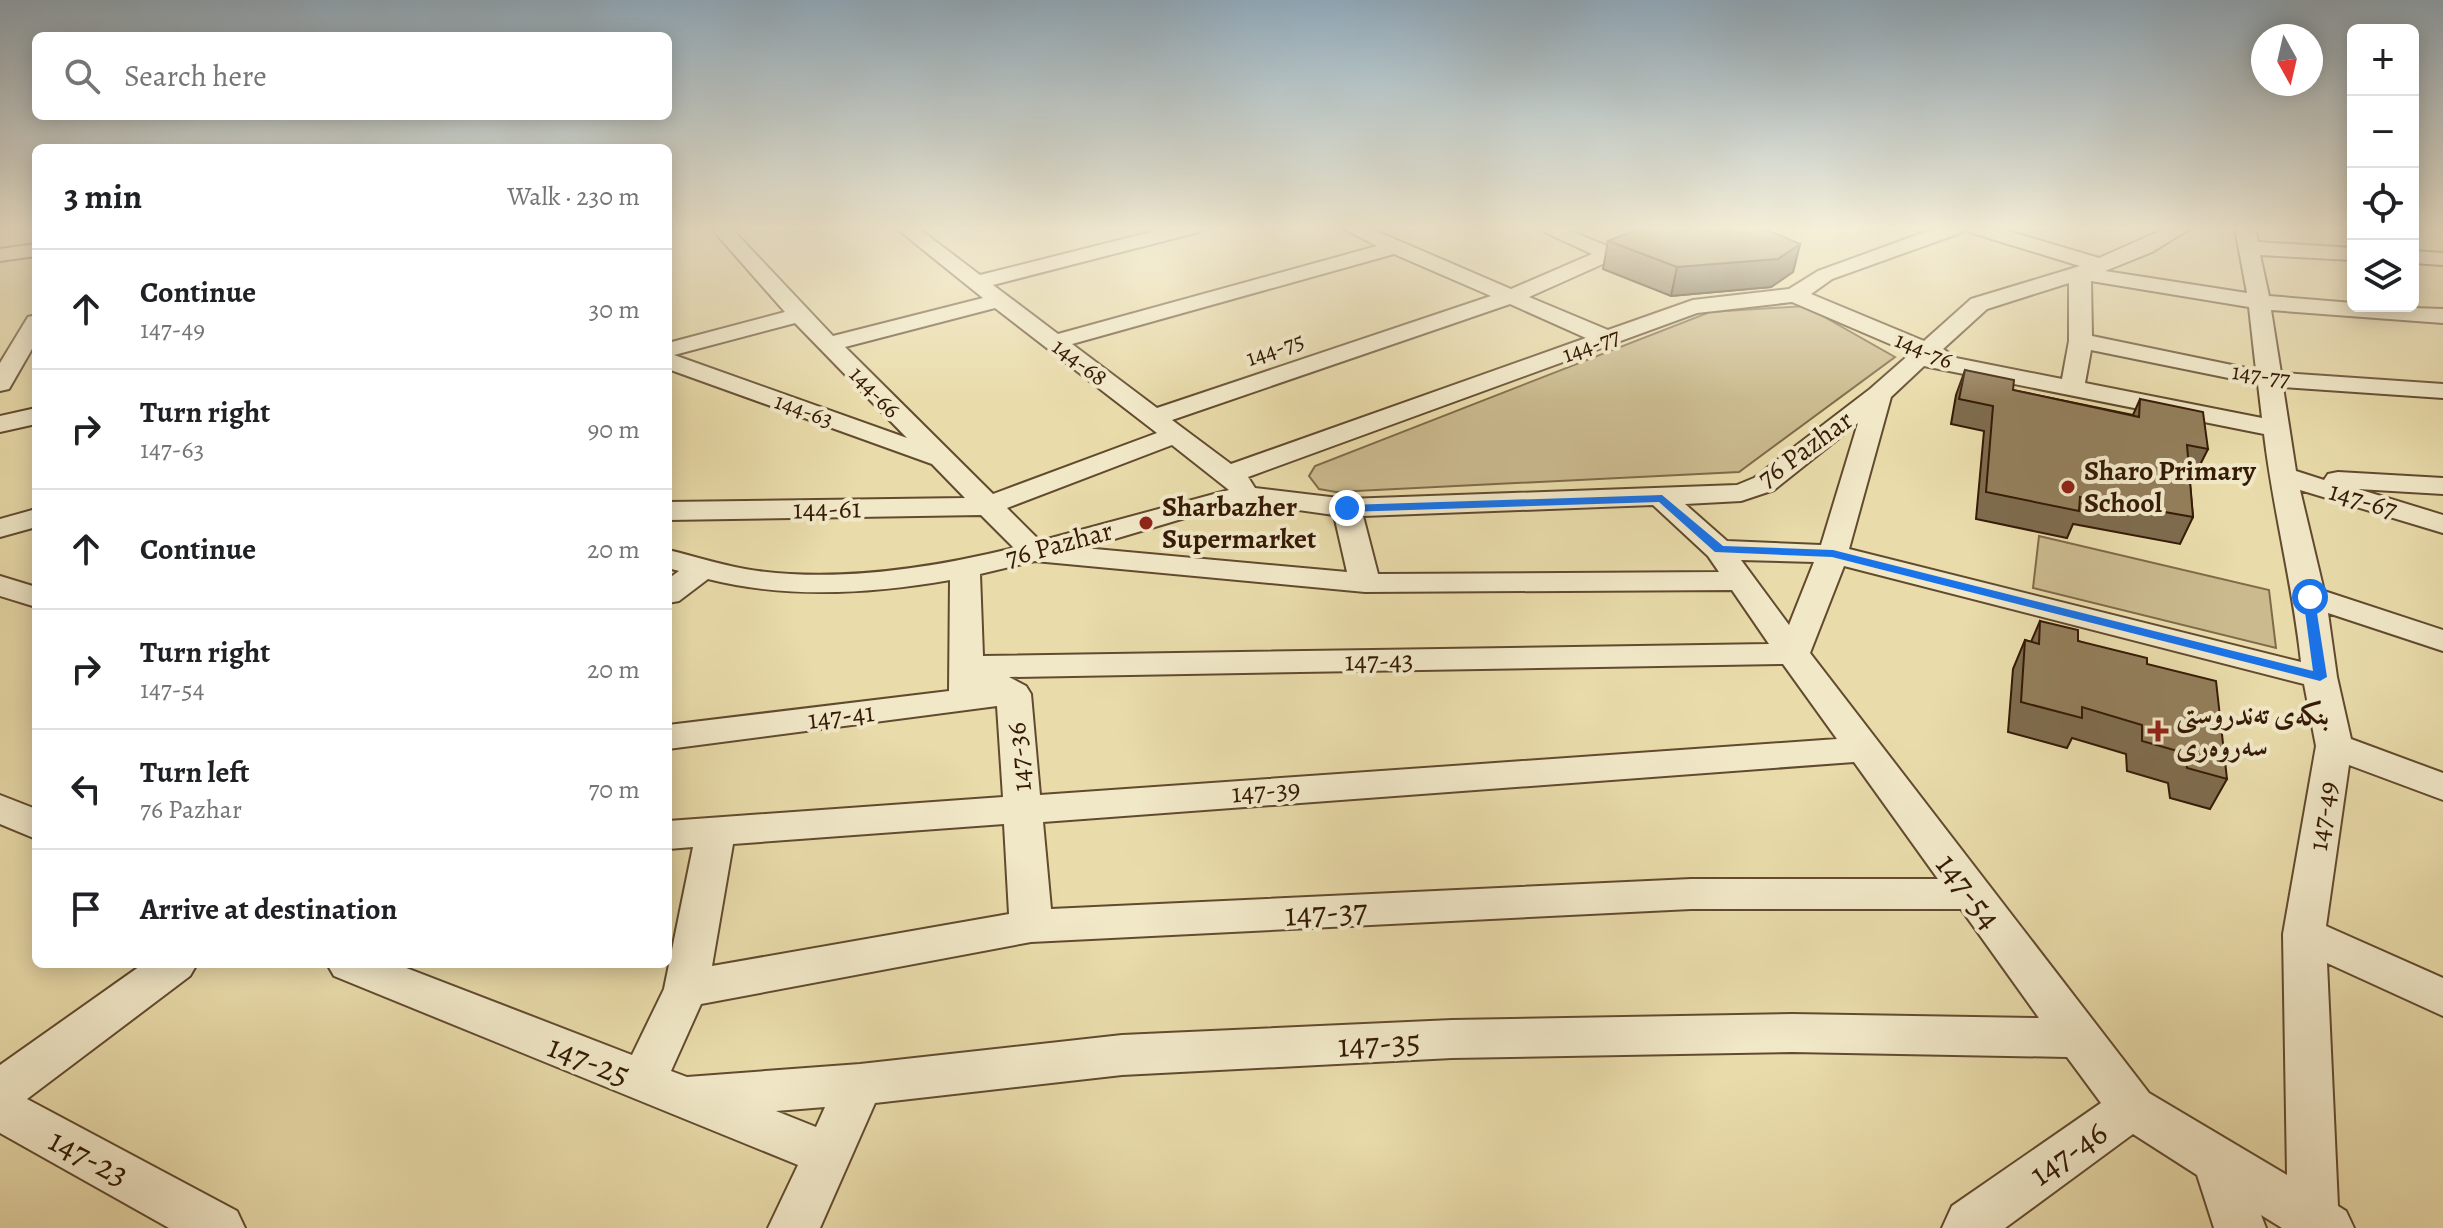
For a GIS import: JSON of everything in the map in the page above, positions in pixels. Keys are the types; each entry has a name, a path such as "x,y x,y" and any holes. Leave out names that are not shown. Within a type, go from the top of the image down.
{"street":[{"name":"144-66","path":"773,285 1034,552"},
{"name":"144-68","path":"979,285 1255,496"},
{"path":"1054,342 1258,285"},
{"path":"1482,285 1609,339"},
{"name":"144-75","path":"1153,418 1537,285"},
{"name":"144-77","path":"1227,475 1693,307 1795,295 1810,285"},
{"name":"76 Pazhar","path":"672,560 736,577 776,583 909,576 1034,552 1211,501 1255,496 1347,508 1729,495 1754,489 1879,394 1979,304 2038,285"},
{"path":"2072,388 2088,285"},
{"path":"2174,285 2259,302 2443,316"},
{"name":"147-49","path":"2256,285 2283,476 2310,597 2320,677 2334,746 2304,934 2320,1224"},
{"name":"144-76","path":"1795,295 1924,355 1965,367 2276,429"},
{"path":"828,344 1000,300"},
{"path":"672,349 800,315"},
{"path":"0,384 32,329"},
{"name":"147-77","path":"2081,341 2267,379 2443,391"},
{"name":"144-63","path":"672,362 940,459"},
{"path":"1793,654 1833,554 1879,394"},
{"path":"0,424 32,417"},
{"name":"144-61","path":"672,511 986,506 1176,435"},
{"path":"2283,476 2443,486"},
{"name":"147-67","path":"2283,476 2443,524"},
{"name":"147-54","path":"1662,498 1731,565 1863,749 2132,1108 2320,1224"},
{"path":"1347,508 1365,583"},
{"path":"0,528 32,519"},
{"path":"1034,552 1365,583 1731,565 1833,554 2320,677"},
{"name":"147-36","path":"965,567 990,682 1024,808 1031,926"},
{"path":"672,591 703,568"},
{"path":"0,585 32,597"},
{"path":"2310,597 2443,641"},
{"name":"147-43","path":"990,682 1793,654"},
{"name":"147-41","path":"672,736 990,682"},
{"path":"2334,746 2443,787"},
{"name":"147-39","path":"672,835 1863,749"},
{"path":"0,808 32,823"},
{"path":"662,1089 686,989 716,832"},
{"name":"147-37","path":"686,989 1031,926 1691,894 1972,894"},
{"path":"2304,934 2443,998"},
{"path":"0,1092 170,968"},
{"name":"147-25","path":"359,968 828,1154"},
{"name":"147-35","path":"662,1089 860,1084 1122,1055 1452,1039 1792,1033 2078,1038"},
{"path":"794,1228 860,1084"},
{"name":"147-46","path":"1968,1228 1970,1223 2132,1108"},
{"name":"147-23","path":"0,1109 219,1228"},
{"path":"2218,1161 2240,1228"}],"shaded area":[{"path":"1805,306 1895,357 1739,472 1336,492 1319,489 1309,476 1315,466 1710,312"},
{"path":"2039,536 2269,590 2276,648 2033,588"}],"building":[{"path":"1965,370 2014,380 2013,390 2139,417 2140,399 2203,412 2208,449 2187,445 2193,517 2080,497 2079,511 1986,492 1993,406 1959,399"},
{"path":"2040,621 2078,630 2078,641 2147,658 2147,664 2216,681 2227,779 2187,768 2185,753 2142,741 2142,725 2082,707 2082,718 2021,702 2025,640 2039,644"}],"place":[{"name":"Sharo Primary School","path":"2068,487"},
{"name":"Sharbazher Supermarket","path":"1146,523"},
{"name":"بنکەی تەندروستی سەروەری","path":"2158,731"}],"route":[{"path":"1347,508 1662,498 1719,550 1833,554 2320,677 2310,597"}]}
